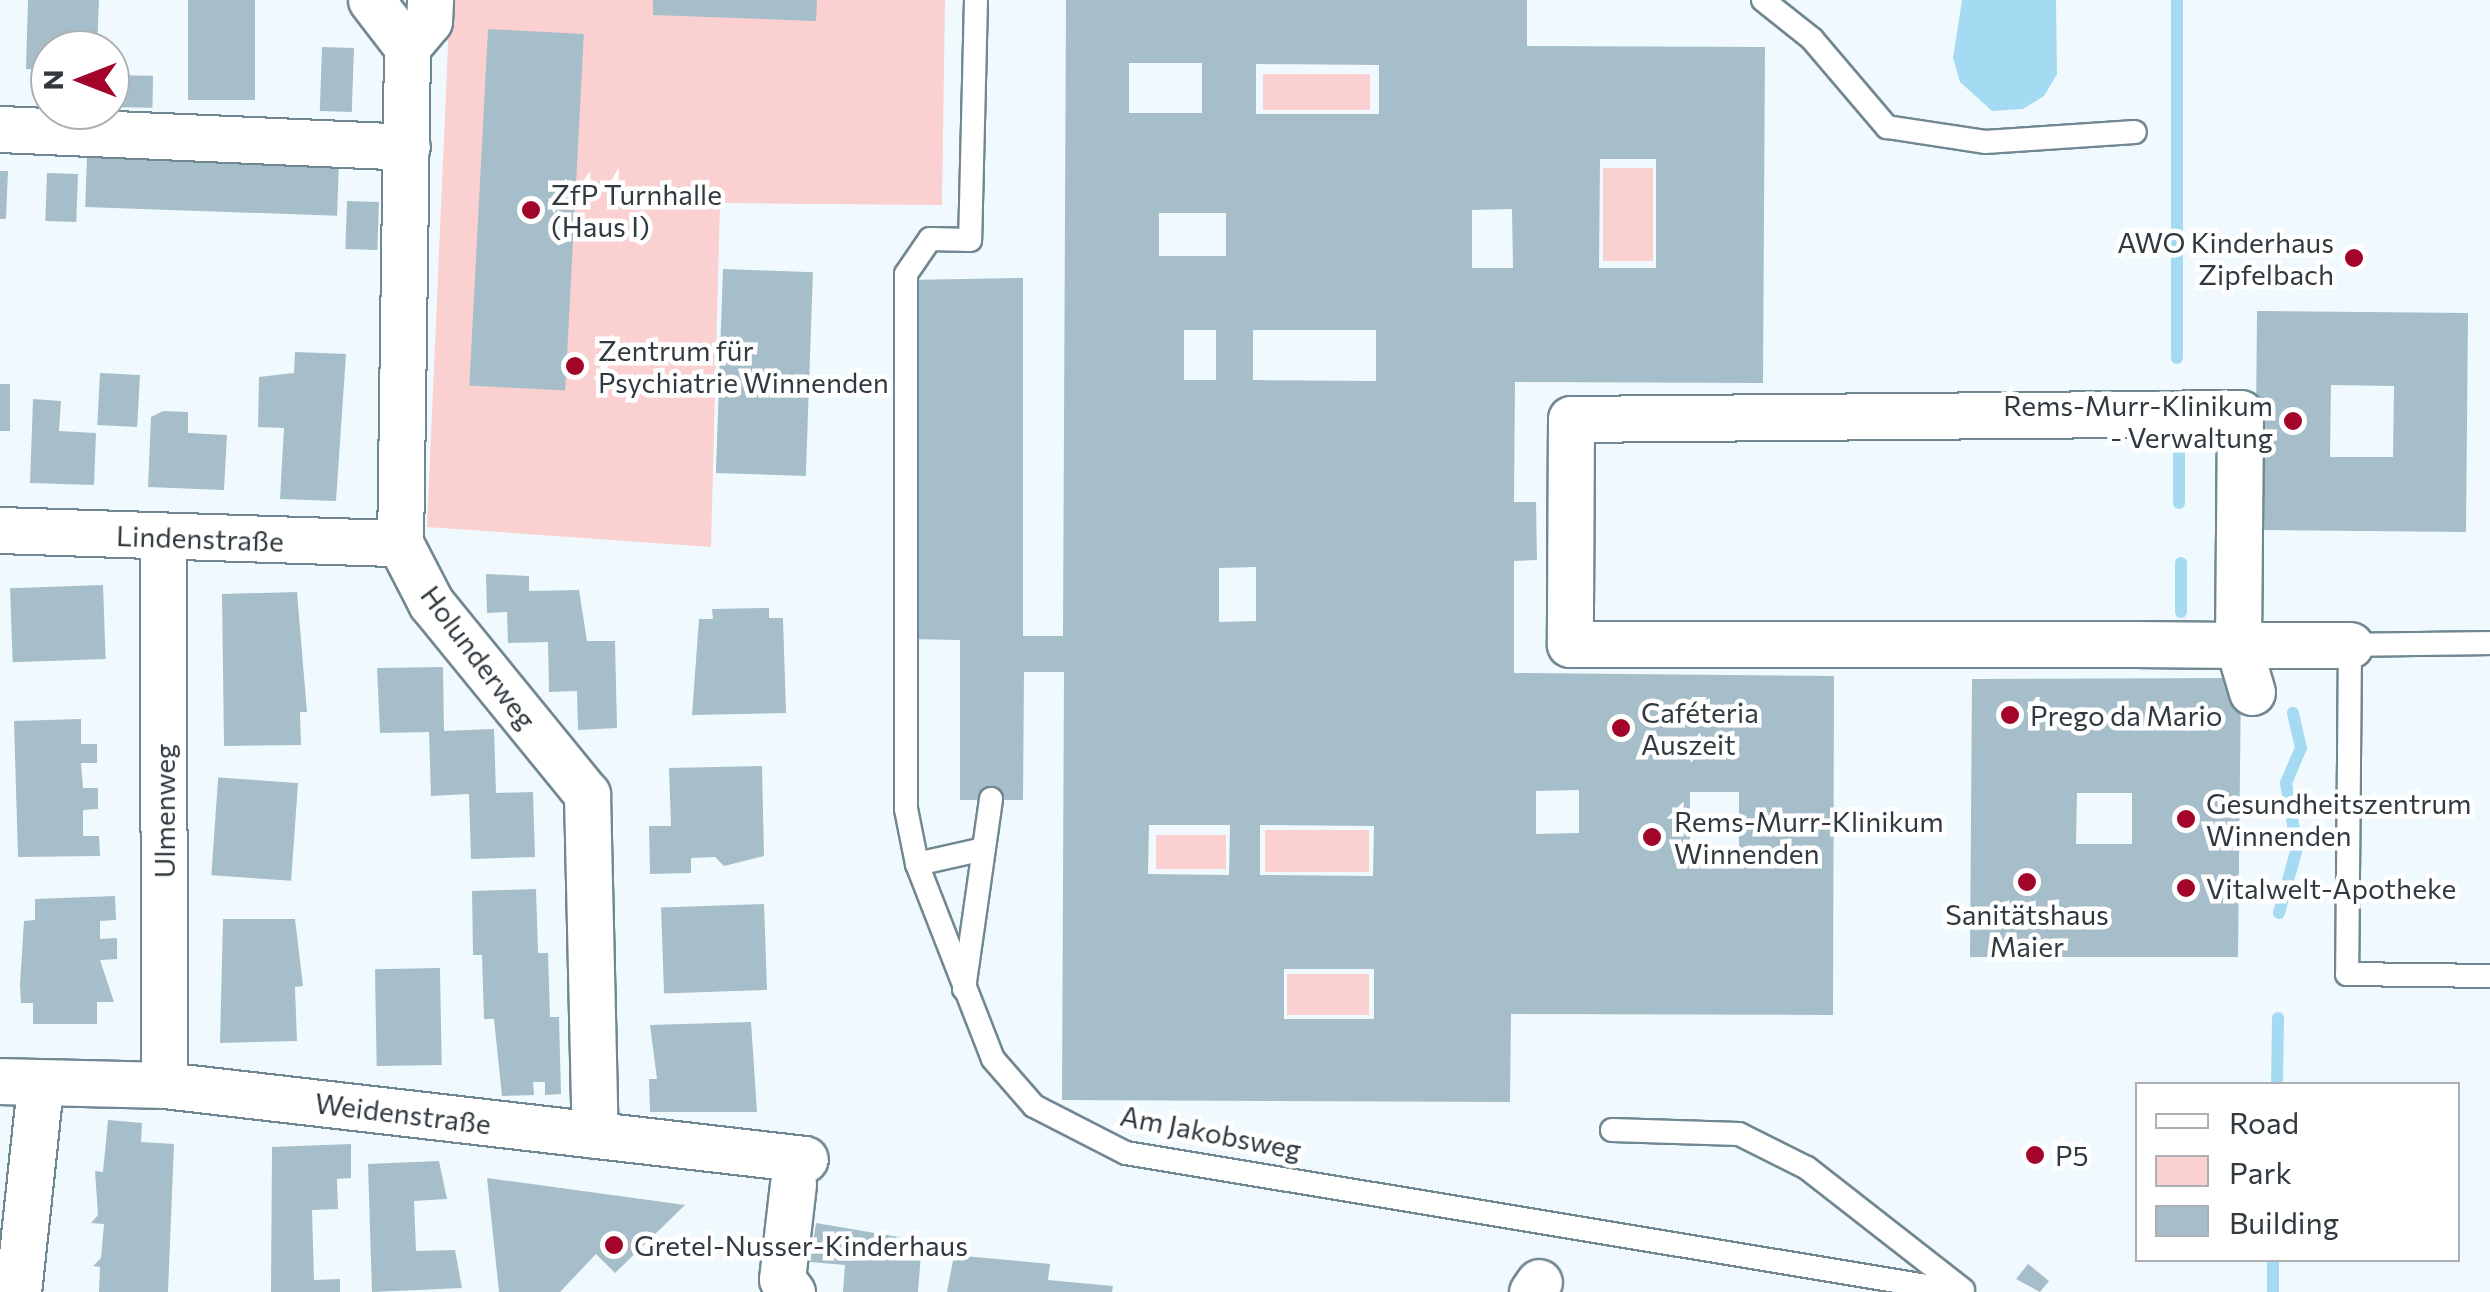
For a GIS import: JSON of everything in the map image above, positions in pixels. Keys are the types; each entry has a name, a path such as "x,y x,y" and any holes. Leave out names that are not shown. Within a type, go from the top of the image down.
{"street":[{"path":"371,0 407,47"},
{"name":"Holunderweg","path":"430,0 428,21 407,47 400,543 431,603 586,794 595,1135"},
{"path":"0,129 406,148"},
{"path":"2252,692 2238,645 2240,413 1571,418 1570,644 2238,645 2350,645"},
{"name":"Lindenstraße","path":"0,530 400,543"},
{"name":"Ulmenweg","path":"163,538 164,1084"},
{"path":"18,1292 20,1083"},
{"name":"Weidenstraße","path":"20,1083 164,1084 595,1135 799,1172 782,1278 792,1292"}],"lane":[{"name":"Am Jakobsweg","path":"976,0 970,240 930,240 906,274 906,809 917,864 964,998 992,1059 1034,1106 1126,1153 1964,1292"},
{"path":"1763,0 1812,38 1888,127 1984,142 2136,132"},
{"path":"2490,643 2350,645 2347,974 2490,976"},
{"path":"964,998 979,850 991,800"},
{"path":"917,864 979,850"},
{"path":"1612,1130 1739,1134 1807,1168 1964,1292"}],"green space":[{"name":"Zentrum für Psychiatrie Winnenden","path":"450,0 945,0 942,205 720,203 711,547 427,527"},
{"path":"1263,74 1370,74 1370,110 1263,110"},
{"path":"1603,168 1653,168 1653,261 1603,261"},
{"path":"1265,830 1369,830 1369,872 1265,872"},
{"path":"1156,835 1226,835 1226,869 1156,869"},
{"path":"1287,974 1369,974 1369,1015 1287,1015"}],"water":[{"path":"1962,0 2056,0 2057,74 2044,96 2023,109 1992,111 1960,82 1953,58"}],"building":[{"path":"28,0 99,0 98,30 30,30 30,69 26,69"},
{"path":"188,0 255,0 255,100 188,100"},
{"path":"653,0 817,0 816,21 653,15"},
{"name":"Rems-Murr-Klinikum Winnenden","path":"1066,0 1527,0 1527,46 1765,47 1763,383 1515,382 1514,502 1536,502 1537,560 1514,561 1514,673 1834,676 1833,1015 1511,1014 1510,1102 1062,1100 1064,672 1024,672 1023,800 960,800 960,640 908,639 908,280 1023,278 1023,636 1063,636","holes":["1129,63 1202,63 1202,113 1129,113","1256,64 1379,65 1379,114 1256,114","1600,159 1656,159 1656,268 1599,268","1512,209 1513,268 1472,268 1472,210","1159,213 1226,213 1226,256 1159,256","1184,330 1216,330 1216,380 1184,380","1253,330 1376,330 1376,381 1253,380","1256,567 1256,621 1219,622 1219,568","1579,790 1579,833 1536,834 1536,791","1690,792 1739,792 1739,847 1690,847","1149,825 1230,825 1229,875 1148,874","1260,825 1374,826 1373,876 1260,875","1284,969 1374,969 1374,1019 1284,1019"]},
{"name":"ZfP Turnhalle (Haus I)","path":"488,29 584,34 565,391 469,386"},
{"path":"322,47 354,48 352,112 320,111"},
{"path":"130,75 153,76 152,108 130,107"},
{"path":"87,156 339,165 337,216 85,207"},
{"path":"0,171 8,171 6,219 0,219"},
{"path":"47,173 78,174 76,222 45,221"},
{"path":"347,201 379,202 377,250 345,249"},
{"path":"723,269 813,272 806,476 716,473"},
{"name":"Rems-Murr-Klinikum - Verwaltung","path":"2257,311 2468,313 2466,532 2255,530","holes":["2331,385 2394,386 2393,457 2330,457"]},
{"path":"295,352 346,354 336,501 280,499 284,428 258,427 259,377 294,373"},
{"path":"100,373 140,375 137,427 97,425"},
{"path":"0,384 10,384 10,431 0,431"},
{"path":"33,399 61,401 59,431 96,433 94,485 30,483"},
{"path":"163,411 188,412 188,433 227,435 224,490 148,487 151,417"},
{"path":"486,574 529,576 529,591 579,590 587,641 615,641 617,728 578,730 577,691 549,692 548,642 508,643 507,612 487,613"},
{"path":"103,585 106,659 13,662 10,588"},
{"path":"297,592 307,712 300,712 301,745 224,746 222,594"},
{"path":"769,608 769,618 783,618 786,713 692,715 699,619 713,619 712,609"},
{"path":"443,667 444,731 494,729 496,793 533,792 535,857 471,859 469,794 431,796 429,732 380,733 377,668"},
{"name":"Gesundheitszentrum Winnenden","path":"2241,678 2238,957 1970,957 1972,679","holes":["2077,793 2132,793 2132,844 2076,844"]},
{"path":"81,719 81,744 97,744 97,763 81,763 83,788 98,788 98,809 83,810 83,836 99,836 100,856 18,857 14,721"},
{"path":"762,766 764,856 724,866 715,857 691,858 691,873 650,874 649,826 671,826 669,768"},
{"path":"218,777 298,783 291,881 211,875"},
{"path":"536,889 538,953 548,953 550,1017 559,1017 561,1094 545,1095 545,1082 533,1082 534,1095 502,1096 494,1019 484,1019 482,955 473,955 472,891"},
{"path":"115,896 116,920 100,921 100,939 117,938 117,959 100,960 114,1002 97,1002 97,1024 33,1024 33,1003 21,1003 20,984 24,921 35,920 35,899"},
{"path":"764,904 767,990 664,994 661,908"},
{"path":"223,919 295,919 303,986 295,987 297,1041 220,1043"},
{"path":"440,968 442,1065 377,1066 375,969"},
{"path":"751,1022 757,1112 650,1112 649,1079 657,1079 650,1025"},
{"path":"108,1120 142,1123 141,1142 174,1144 168,1292 99,1292 100,1267 93,1266 101,1258 104,1224 91,1223 98,1215 95,1171 103,1172"},
{"path":"351,1144 351,1178 337,1179 338,1209 312,1210 314,1280 340,1279 340,1292 271,1292 272,1147"},
{"path":"439,1161 447,1199 414,1201 416,1251 455,1250 462,1288 372,1292 368,1164"},
{"path":"487,1178 685,1205 615,1273 596,1254 560,1292 499,1292"},
{"path":"816,1223 922,1241 918,1292 843,1292 845,1265 810,1262"},
{"path":"954,1255 1050,1264 1048,1280 1113,1286 1112,1292 947,1292"},
{"path":"2028,1264 2049,1281 2040,1292 2016,1279"}],"waterway":[{"path":"2177,0 2177,358"},
{"path":"2179,450 2179,503"},
{"path":"2181,563 2181,612"},
{"path":"2279,913 2297,848 2286,783 2301,748 2293,713"},
{"path":"2277,1082 2278,1018"},
{"path":"2273,1262 2273,1292"}],"place":[{"name":"ZfP Turnhalle (Haus I)","path":"531,210"},
{"name":"AWO Kinderhaus Zipfelbach","path":"2354,258"},
{"name":"Zentrum für Psychiatrie Winnenden","path":"575,366"},
{"name":"Rems-Murr-Klinikum - Verwaltung","path":"2293,421"},
{"name":"Prego da Mario","path":"2010,715"},
{"name":"Caféteria Auszeit","path":"1621,728"},
{"name":"Gesundheitszentrum Winnenden","path":"2186,819"},
{"name":"Rems-Murr-Klinikum Winnenden","path":"1652,837"},
{"name":"Sanitätshaus Maier","path":"2027,882"},
{"name":"Vitalwelt-Apotheke","path":"2186,888"},
{"name":"P5","path":"2035,1155"},
{"name":"Gretel-Nusser-Kinderhaus","path":"614,1245"}]}
